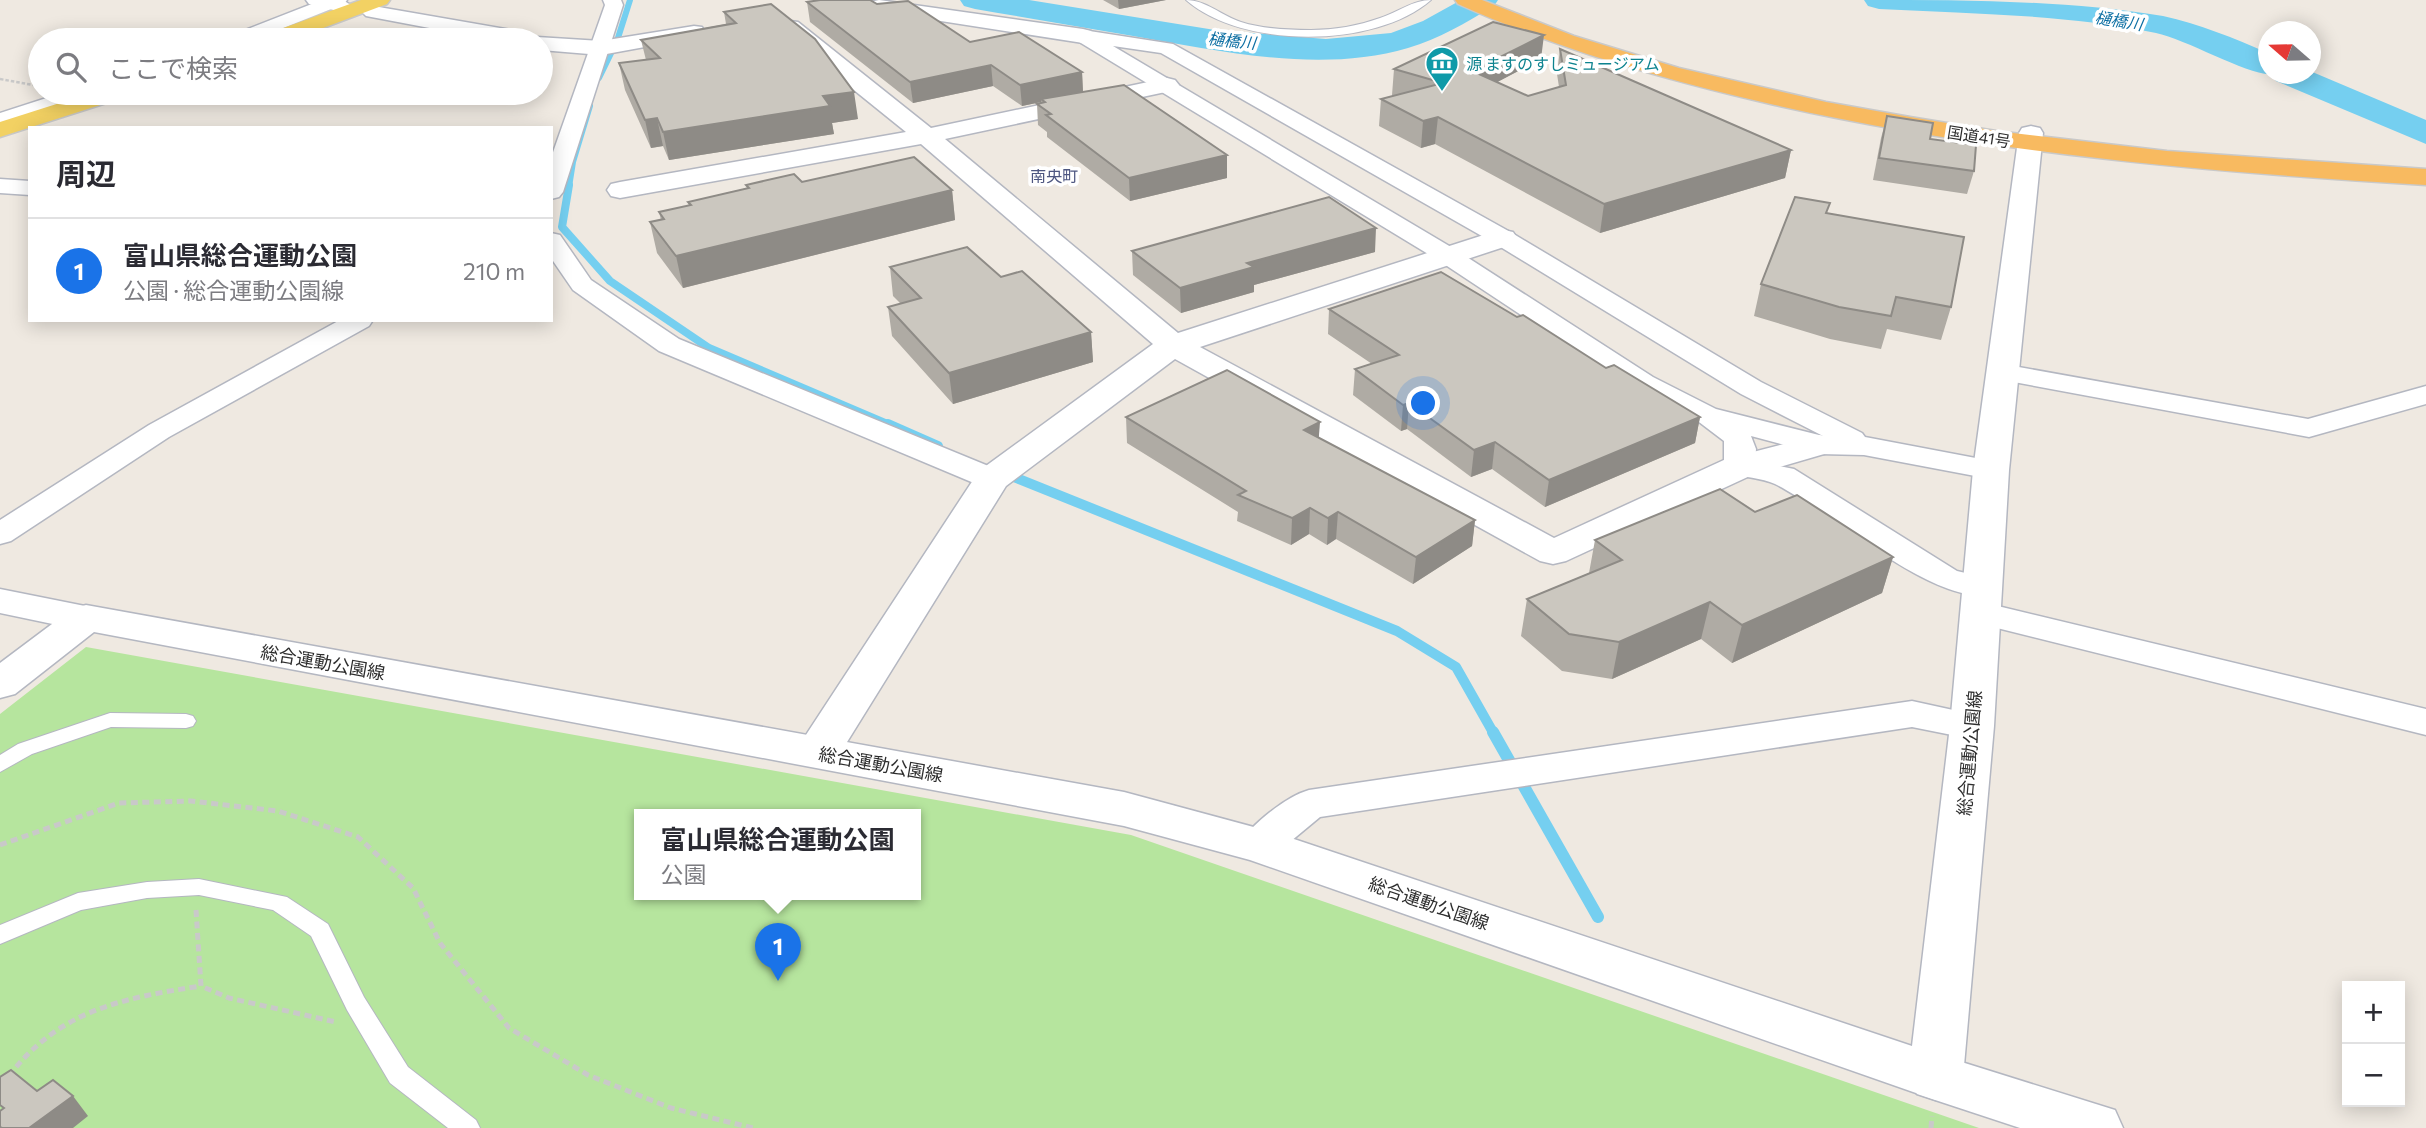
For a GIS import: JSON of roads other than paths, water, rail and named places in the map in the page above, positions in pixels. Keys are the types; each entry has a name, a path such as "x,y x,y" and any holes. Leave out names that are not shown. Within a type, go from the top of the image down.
{"highway":[{"name":"国道41号","path":"1465,0 1572,42 1699,80 1801,104 2187,160 2426,177"},
{"name":"国道41号","path":"1493,0 1629,48 1802,94 2030,139 2426,170"}],"main road":[{"path":"309,28 377,6"},
{"path":"0,130 77,105"}],"street":[{"path":"553,186 601,48 614,5 612,0"},
{"path":"267,28 332,2"},
{"path":"860,4 1166,48 1503,238 1751,388 1864,446"},
{"path":"377,6 475,28"},
{"path":"806,13 771,18 926,136 1173,345 1553,554 1739,467 1819,445"},
{"path":"553,45 585,49 601,48 713,28"},
{"path":"1083,36 1447,255 1643,383 1706,415 1739,437 1743,451 1739,467"},
{"path":"620,190 926,136 1213,74"},
{"path":"0,120 46,105"},
{"name":"総合運動公園線","path":"0,601 1124,809 1259,845 1936,1077 1972,726 1991,470 2030,139"},
{"path":"0,186 28,188"},
{"path":"818,752 992,479 1173,345 1503,238"},
{"path":"553,243 582,285 669,345 706,363 992,479"},
{"path":"0,534 159,430 356,322"},
{"path":"2001,372 2309,428 2426,395"},
{"path":"1706,415 1819,445 1864,446 1991,470"},
{"path":"1739,467 1783,476 1982,600 2426,722"},
{"path":"0,684 86,618"},
{"path":"1259,845 1309,804 1912,714 1972,726"},
{"path":"1936,1077 2095,1128"}],"lane":[{"path":"1191,0 1242,25 1278,32 1323,32 1359,29 1387,21 1426,0"},
{"path":"0,765 25,749 110,720 186,721"},
{"path":"0,934 78,902 147,890 199,887 279,903 320,930 355,1003 399,1075 467,1128"}],"waterway":[{"path":"599,78 617,41 630,0"},
{"name":"樋橋川","path":"975,0 1215,40 1326,49 1362,47 1396,41 1434,28 1483,0"},
{"name":"樋橋川","path":"1879,0 2057,9 2128,18 2190,33 2258,61"},
{"name":"樋橋川","path":"2311,84 2426,133"},
{"path":"569,187 573,162 590,106"},
{"path":"569,185 562,227 610,281 709,348 892,426"},
{"path":"888,424 938,446"},
{"path":"1004,473 1397,631 1456,667 1494,734"},
{"path":"1493,732 1598,917"}],"place":[{"name":"源 ますのすしミュージアム","path":"1442,93"},
{"name":"富山県総合運動公園","path":"778,981"}],"district":[{"name":"南央町","path":"1054,175"}]}
